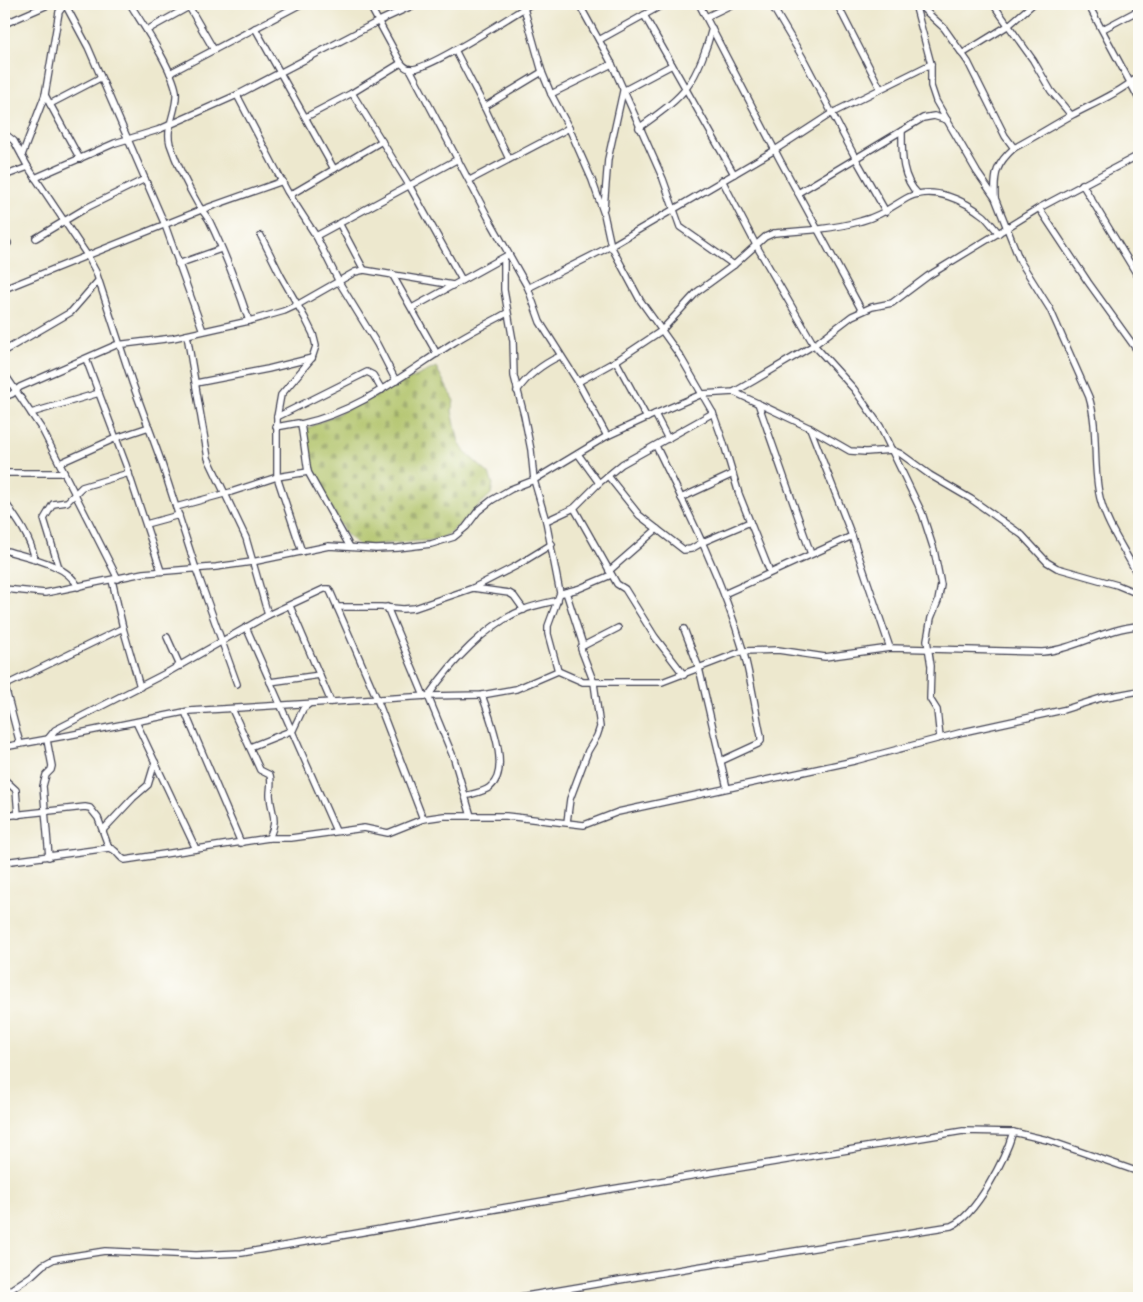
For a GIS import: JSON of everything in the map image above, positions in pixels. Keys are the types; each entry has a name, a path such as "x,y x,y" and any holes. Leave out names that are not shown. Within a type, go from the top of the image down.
{"street":[{"path":"4,24 50,4"},
{"path":"22,155 45,95 59,12 65,4 88,47 165,225 203,331"},
{"path":"130,4 170,73 176,90 176,104 169,128 170,142 178,164 201,210 210,222 249,321"},
{"path":"170,73 301,4"},
{"path":"369,4 401,63 404,67 410,69 421,67 455,50 522,6 531,4"},
{"path":"579,4 612,64 675,208 680,226 734,265"},
{"path":"599,40 664,4"},
{"path":"699,4 774,150 862,311"},
{"path":"706,17 733,4"},
{"path":"771,4 803,58 886,212"},
{"path":"837,4 880,88"},
{"path":"916,4 944,28 962,54 1005,136 1014,148"},
{"path":"916,4 931,64 931,86 936,101 977,172 995,198 1020,262 1050,309 1089,397 1093,410 1096,476 1105,517 1139,578"},
{"path":"994,4 1033,60 1051,91 1071,115"},
{"path":"962,54 1009,25 1033,4"},
{"path":"1088,4 1139,99"},
{"path":"146,30 190,5 214,50"},
{"path":"35,178 127,139 158,130 237,95 412,5"},
{"path":"522,6 542,72 592,180 604,214 611,246 640,300 680,356 712,413 750,522 770,572"},
{"path":"1103,29 1139,10"},
{"path":"644,15 734,174"},
{"path":"255,28 334,169"},
{"path":"639,128 666,107 686,88 708,44 712,28"},
{"path":"455,50 509,159"},
{"path":"306,117 352,93 401,63"},
{"path":"551,94 612,64"},
{"path":"528,288 611,246 774,150 832,113 931,64"},
{"path":"604,214 608,159 623,91 672,65"},
{"path":"410,69 470,180 507,256 528,288 540,322 578,382 607,436"},
{"path":"484,107 542,72"},
{"path":"995,198 994,179 998,168 1006,155 1014,148 1071,115 1131,84 1139,76"},
{"path":"50,104 100,78"},
{"path":"352,93 409,185 462,280"},
{"path":"45,95 80,159"},
{"path":"237,95 290,195 316,236 339,282 377,344 396,381"},
{"path":"798,193 923,118 934,116 947,120"},
{"path":"470,180 569,128"},
{"path":"902,131 904,172 911,187 918,194"},
{"path":"4,134 14,141 35,178 87,255 98,281 237,684"},
{"path":"290,195 382,141"},
{"path":"4,589 39,593 161,571 252,562 329,546 376,549 398,548 431,544 454,537 466,527 478,511 511,489 534,480 607,436 656,414 702,394 734,392 814,345 862,311 892,303 928,276 1039,208 1139,155"},
{"path":"316,236 458,159"},
{"path":"4,176 28,167"},
{"path":"36,238 64,220 145,179"},
{"path":"722,180 756,245 814,345 854,389 870,410 892,450 922,513 939,572 938,601 931,618 927,640 932,666 930,699 937,710 940,738"},
{"path":"4,289 201,210 283,182"},
{"path":"1082,184 1139,278"},
{"path":"578,382 661,331 697,292 734,265 765,237 774,233 844,225 862,221 886,212 902,201 918,194 932,193 949,196 984,216 999,233"},
{"path":"1039,208 1088,282 1139,352"},
{"path":"339,223 364,270"},
{"path":"261,236 313,334 316,346 312,358 281,395 276,427 277,477 302,552"},
{"path":"178,264 221,249"},
{"path":"412,308 507,256"},
{"path":"507,256 504,290 512,341 514,376 531,450 534,480 552,544 563,593 583,645 581,649 594,683 600,727 588,751 570,799 567,822"},
{"path":"4,397 120,344 153,342 187,335 249,321 297,305 355,272 364,270 453,285"},
{"path":"392,274 437,354"},
{"path":"4,351 71,312 98,281"},
{"path":"276,427 321,420 382,390 437,354 507,313"},
{"path":"187,335 208,458 246,538 268,615"},
{"path":"517,391 529,376 544,364 560,356"},
{"path":"196,383 312,358"},
{"path":"86,359 116,438 161,571"},
{"path":"616,360 647,418"},
{"path":"277,417 367,372 373,375 382,390"},
{"path":"4,373 31,413 60,463 115,580 123,628 140,687"},
{"path":"734,392 810,428 850,451 892,450 902,454 930,475 971,499 1022,535 1047,562 1057,568 1117,585 1139,594"},
{"path":"31,413 99,393"},
{"path":"758,403 811,554"},
{"path":"546,521 574,508 599,483 622,464 712,413"},
{"path":"656,414 668,439"},
{"path":"301,424 308,472 350,547"},
{"path":"60,463 116,438 149,427"},
{"path":"810,428 852,536 890,648"},
{"path":"656,446 703,542 724,594 743,651 761,741 721,761"},
{"path":"578,454 599,483"},
{"path":"176,507 277,477 308,472"},
{"path":"4,473 64,473"},
{"path":"59,568 45,523 45,516 53,504 67,502 82,487 128,473"},
{"path":"681,498 733,474"},
{"path":"608,476 640,515 684,550 692,549 703,542 750,522"},
{"path":"4,501 20,524 31,545 35,560"},
{"path":"574,508 617,584 625,589 655,637 684,674"},
{"path":"146,524 179,515"},
{"path":"558,671 548,634 548,626 558,600 563,593 610,573 657,529"},
{"path":"724,594 852,536"},
{"path":"337,607 415,608 473,588 516,566 552,544"},
{"path":"4,550 59,568 72,577 78,587"},
{"path":"473,588 509,593 514,596 524,610"},
{"path":"49,857 43,782 52,766 47,740 55,730 180,666 268,615 324,589 329,589 377,699 423,819"},
{"path":"426,696 452,664 492,626 524,610 558,600"},
{"path":"290,606 331,702"},
{"path":"387,607 454,759 470,816"},
{"path":"4,747 186,712 426,696 482,695 516,689 558,671 583,682 662,682 743,651 778,650 825,657 890,648 1055,651 1123,629 1139,626"},
{"path":"246,627 336,831"},
{"path":"20,744 4,685 123,628"},
{"path":"583,645 618,628"},
{"path":"684,629 699,668 727,788"},
{"path":"167,637 180,666"},
{"path":"270,682 320,675"},
{"path":"4,862 109,848 112,848 120,858 125,860 269,838 291,838 364,828 388,833 423,819 444,816 506,816 584,825 618,812 854,761 940,738 1064,710 1102,698 1139,691"},
{"path":"465,796 489,788 498,772 498,745 482,695"},
{"path":"250,747 293,730 303,709 310,703"},
{"path":"232,709 260,770 270,775 275,825 269,838"},
{"path":"186,712 241,843"},
{"path":"136,722 196,849"},
{"path":"103,830 148,785 155,762"},
{"path":"5,782 16,790 18,815"},
{"path":"4,816 90,808 94,811 109,848"},
{"path":"4,1294 24,1281 43,1265 54,1259 70,1256 105,1251 196,1255 242,1253 963,1131 1013,1132 1047,1140 1139,1172"},
{"path":"514,1298 951,1226 960,1222 985,1190 1003,1159 1013,1132"}],"green space":[{"path":"436,367 454,401 452,411 459,443 466,453 489,474 493,484 491,494 449,534 436,540 359,546 345,533 310,468 305,436 308,428"}]}
